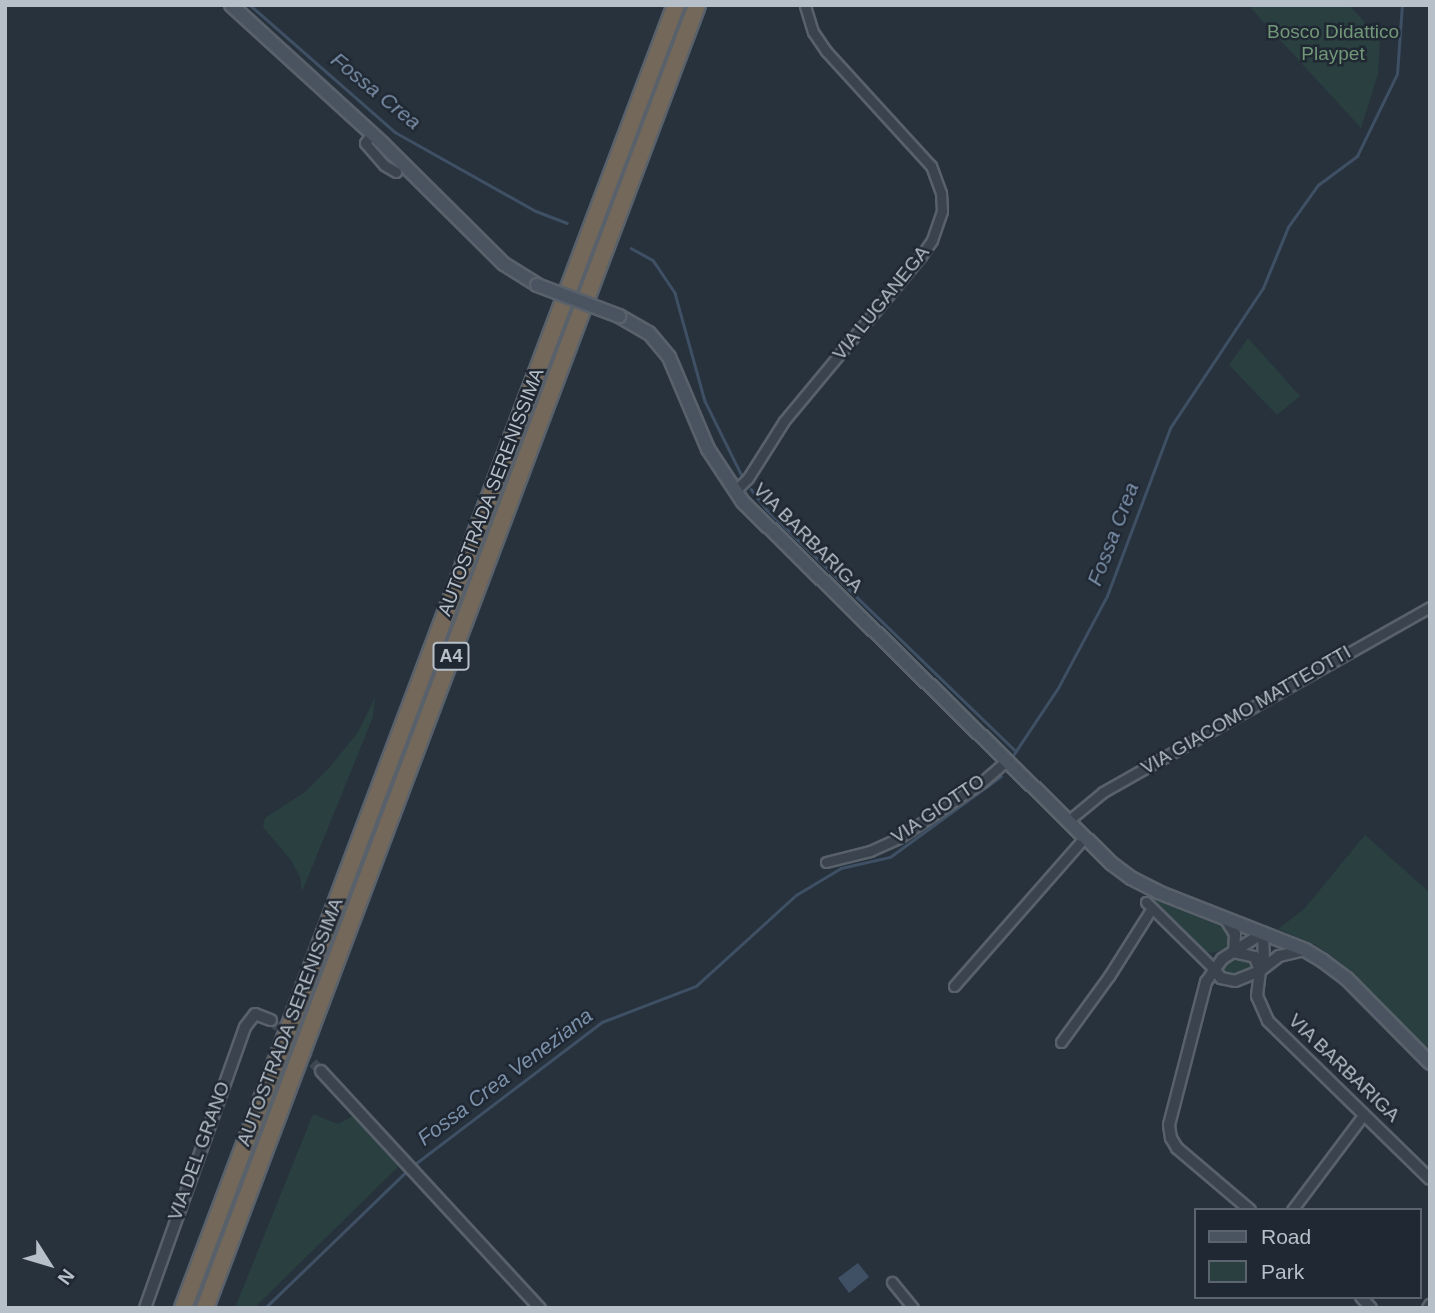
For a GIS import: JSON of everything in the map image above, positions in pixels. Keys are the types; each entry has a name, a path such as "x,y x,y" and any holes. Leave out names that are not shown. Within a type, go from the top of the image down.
{"highway":[{"name":"AUTOSTRADA SERENISSIMA","path":"183,1308 676,5"},
{"name":"AUTOSTRADA SERENISSIMA","path":"205,1308 697,5"}],"main road":[{"name":"VIA BARBARIGA","path":"231,5 372,133 504,264 537,285 619,316 649,333 669,357 708,449 735,491 1085,838 1131,878 1305,950 1347,979 1430,1063"}],"street":[{"name":"VIA LUGANEGA","path":"735,491 748,478 784,421 921,256 939,227 942,211 941,193 931,166 826,51 813,32 805,5"},
{"path":"372,133 365,143 384,165 397,172"},
{"name":"VIA GIACOMO MATTEOTTI","path":"1068,821 1103,792 1430,607"},
{"name":"VIA GIOTTO","path":"827,862 870,851 899,838 982,782 1006,761"},
{"path":"954,986 1085,838"},
{"path":"1061,1042 1109,976 1149,905 1221,978 1235,981 1279,956 1305,950"},
{"path":"1225,918 1236,938 1234,952"},
{"path":"1248,1208 1183,1154 1169,1132 1201,993 1213,968 1263,933"},
{"name":"VIA BARBARIGA","path":"1263,933 1262,968 1256,996 1268,1021 1430,1179"},
{"path":"1234,952 1255,957 1262,968"},
{"name":"VIA DEL GRANO","path":"145,1308 245,1027 255,1014 271,1020"},
{"path":"321,1071 540,1308"},
{"path":"1294,1208 1364,1114"},
{"path":"892,1282 913,1308"}],"green space":[{"name":"Bosco Didattico Playpet","path":"1248,5 1349,5 1380,39 1378,74 1361,128"},
{"path":"1248,338 1300,396 1277,415 1229,365"},
{"path":"375,697 373,717 302,892 300,877 291,860 263,827 265,818 305,792 330,767 358,732"},
{"path":"1365,835 1430,893 1430,1051 1336,959 1314,944 1278,929 1304,909"},
{"path":"1151,898 1225,928 1231,936 1228,949 1211,953 1203,951"},
{"path":"1235,957 1252,961 1253,970 1237,977 1221,971 1222,964"},
{"path":"313,1114 338,1124 355,1115 400,1165 254,1308 235,1308"}],"water":[{"path":"858,1263 869,1277 849,1293 838,1278"}],"waterway":[{"name":"Fossa Crea","path":"250,5 395,132 536,211 567,223"},
{"name":"Fossa Crea","path":"1014,754 1058,688 1107,596 1170,428 1263,288 1288,227 1318,185 1357,156 1397,74 1402,5"},
{"name":"Fossa Crea","path":"631,248 653,260 675,293 705,401 741,474"},
{"name":"Fossa Crea","path":"751,489 766,509 1016,751"},
{"name":"Fossa Crea Veneziana","path":"415,1164 602,1022 696,986 796,895 841,868 890,857 1001,776"},
{"name":"Fossa Crea Veneziana","path":"265,1308 406,1172"}],"tunnel":[{"path":"271,1020 321,1071"}]}
